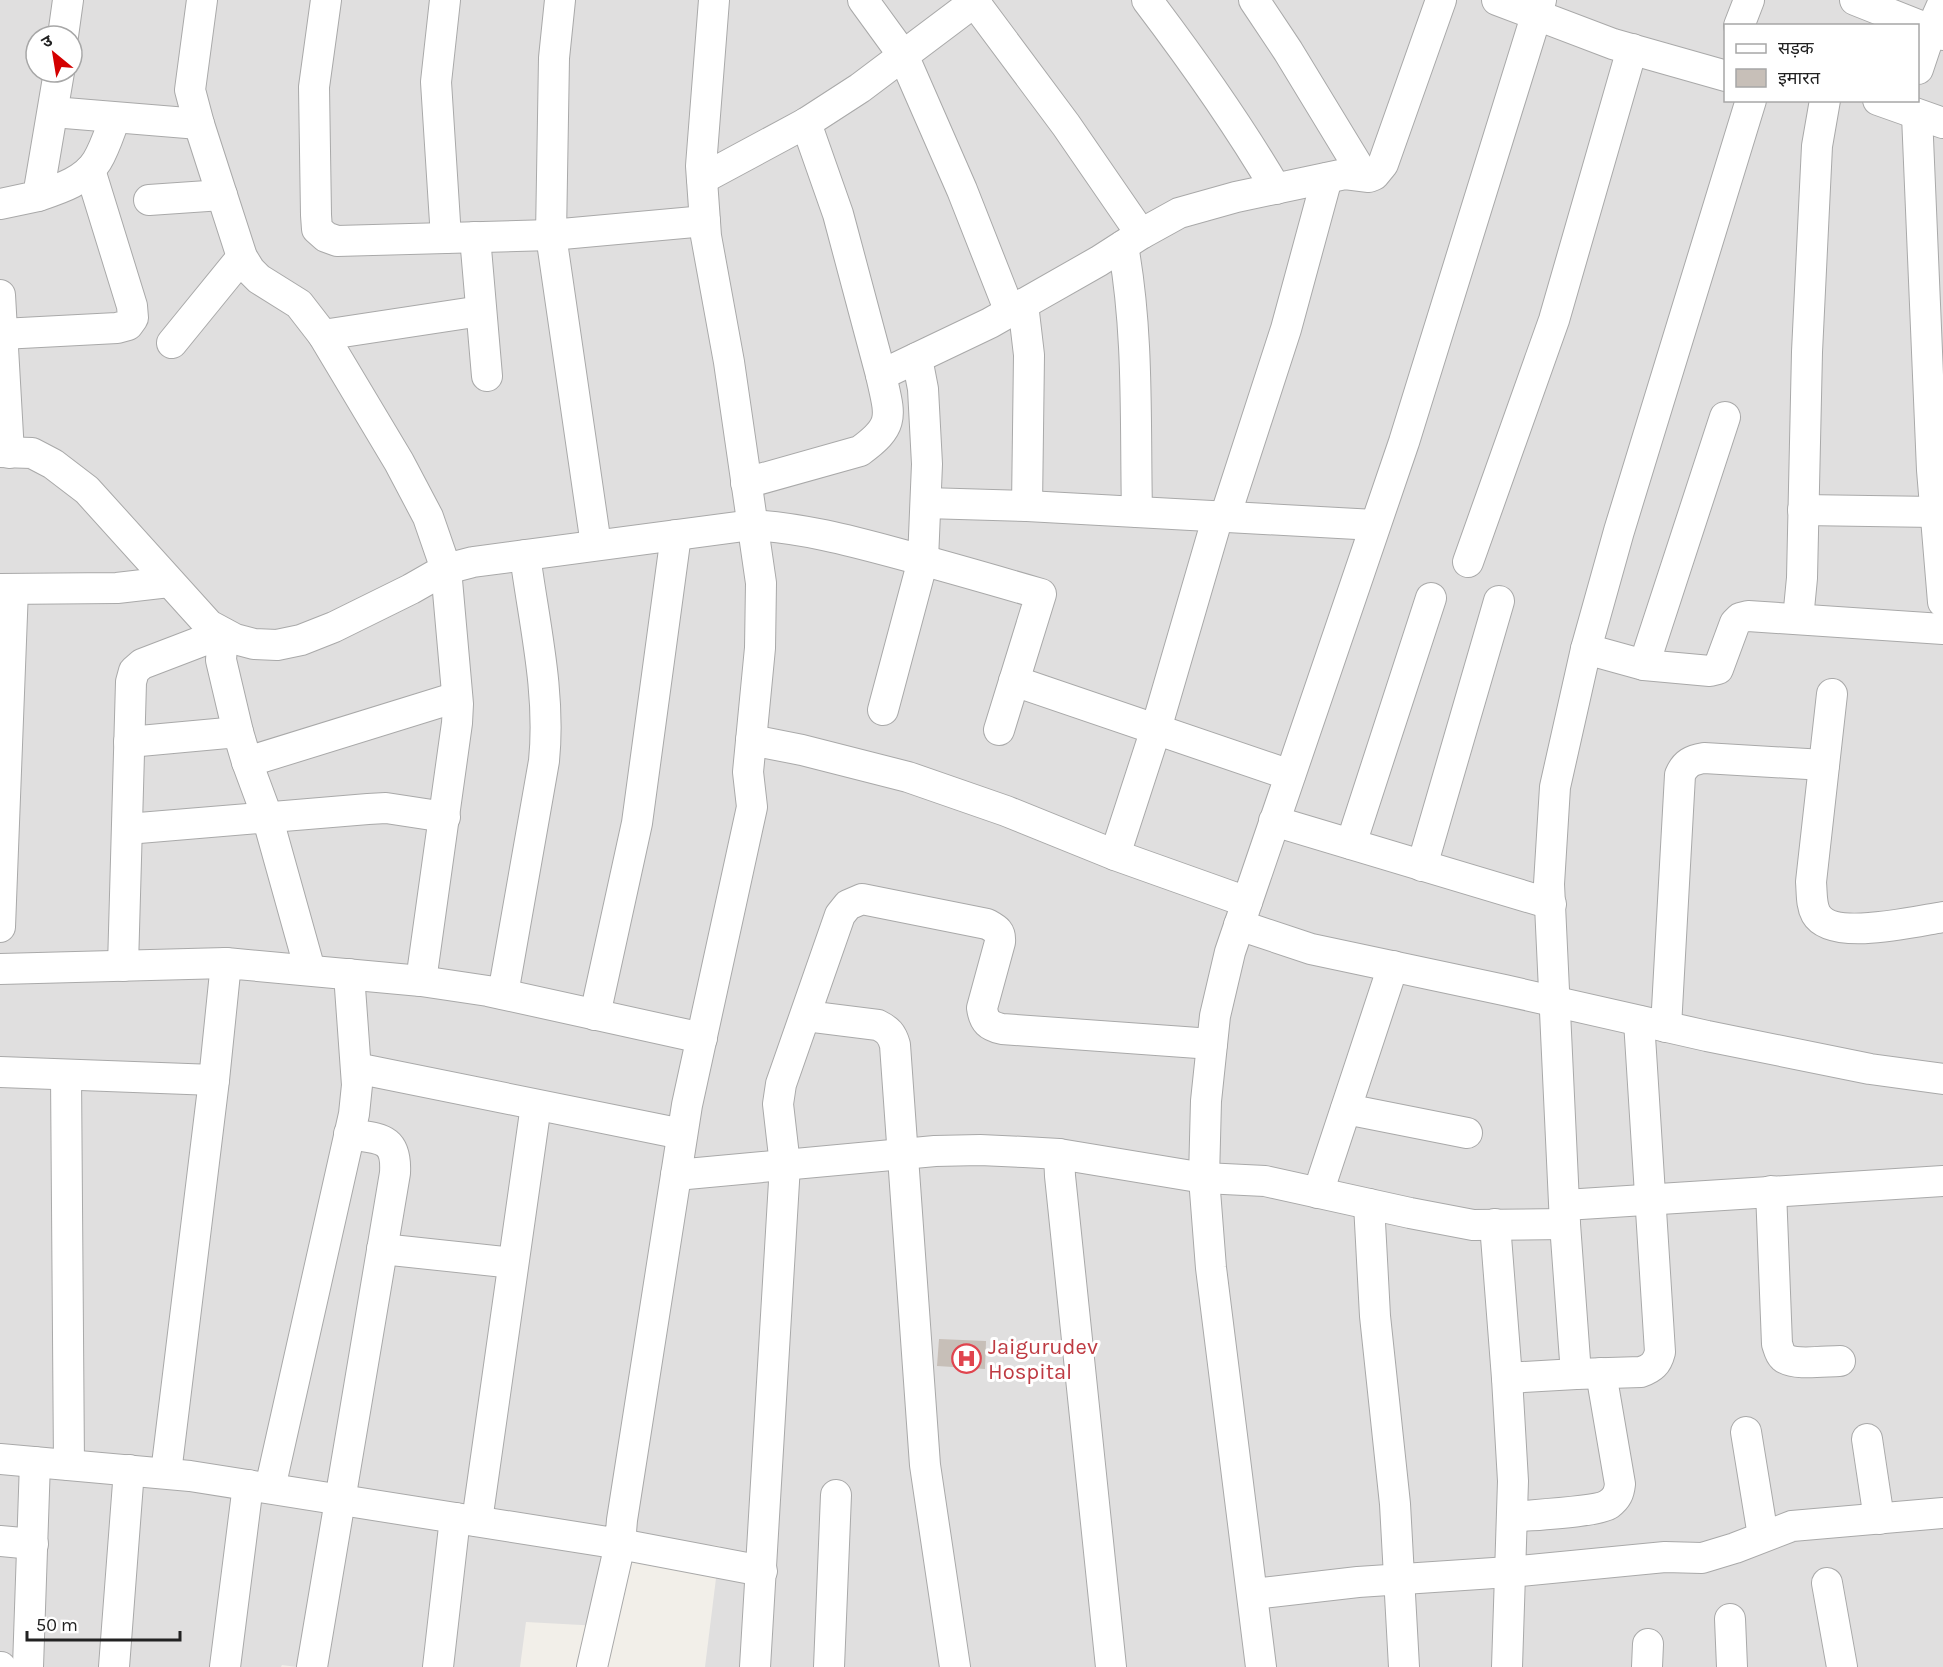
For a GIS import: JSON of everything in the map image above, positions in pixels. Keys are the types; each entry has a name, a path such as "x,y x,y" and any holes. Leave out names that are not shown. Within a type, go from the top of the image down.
{"street":[{"path":"65,24 68,0"},
{"path":"202,0 190,90 242,257 259,279 298,304 323,335 399,462 428,517 446,569 457,697 457,723 421,981"},
{"path":"326,0 314,87 317,229 326,237 337,241 551,235 705,221"},
{"path":"445,0 436,82 446,238"},
{"path":"560,0 554,58 551,235 596,545"},
{"path":"592,1667 620,1544 687,1105 752,807 748,772 760,648 761,583 729,362 706,236 701,166 714,0"},
{"path":"863,0 903,55 1016,308 1029,355 1027,507"},
{"path":"702,179 806,123 860,88 975,0 1066,125 1132,240 1130,284 1137,512"},
{"path":"1147,0 1201,71 1247,140 1276,189"},
{"path":"1254,0 1288,51 1364,176"},
{"path":"881,375 1016,308 1179,213 1236,197 1345,174 1374,175 1383,164 1441,0"},
{"path":"1497,0 1539,7 1632,50 1724,71"},
{"path":"1740,24 1749,0"},
{"path":"1855,0 1915,24"},
{"path":"1919,65 1937,33 1943,3"},
{"path":"1262,1667 1211,1268 1204,1178 1206,1101 1218,1006 1230,952 1404,442 1539,7"},
{"path":"1919,26 1937,33"},
{"path":"1468,562 1554,320 1632,50"},
{"path":"38,196 56,84"},
{"path":"1512,1517 1594,1509 1608,1505 1618,1495 1620,1484 1588,1374 1565,1215 1549,884 1555,787 1586,649 1619,531 1749,102"},
{"path":"1798,619 1802,578 1807,352 1817,146 1825,102"},
{"path":"1909,110 1937,469 1935,512 1943,602"},
{"path":"53,112 199,124"},
{"path":"0,204 38,196 74,182 90,170 98,160 115,118"},
{"path":"746,483 860,451 875,440 888,421 889,409 881,375 838,214 806,123"},
{"path":"2,334 117,328 128,325 133,318 132,306 90,170"},
{"path":"1115,855 1222,517 1286,329 1327,178"},
{"path":"149,200 222,195"},
{"path":"475,237 487,376"},
{"path":"172,343 242,257"},
{"path":"0,295 4,453 32,453 53,464 87,490 209,625 223,633 254,644 277,645 301,640 401,594 446,569 473,562 752,525 783,527 825,534 1041,594 999,730"},
{"path":"323,335 481,311"},
{"path":"883,710 923,560 927,464 923,388 917,358"},
{"path":"1644,665 1725,417"},
{"path":"926,503 1376,525"},
{"path":"1803,510 1935,512"},
{"path":"596,1015 637,823 676,535"},
{"path":"503,994 547,735 546,705 525,555"},
{"path":"0,927 6,589 117,588 169,582"},
{"path":"1351,844 1431,598"},
{"path":"1422,866 1499,601"},
{"path":"1586,649 1644,665 1710,671 1718,669 1735,623 1740,618 1748,616 1943,629"},
{"path":"223,633 221,660 238,732 267,816 310,970"},
{"path":"123,966 130,682 134,671 142,664 223,633"},
{"path":"1014,681 1290,775"},
{"path":"1832,694 1811,882 1812,904 1817,916 1823,922 1840,928 1888,927 1943,917"},
{"path":"247,762 457,697"},
{"path":"129,742 238,732"},
{"path":"751,740 908,777 1006,811 1115,855 1243,914 1311,949 1870,1069 1943,1079"},
{"path":"1507,1378 1641,1372 1651,1368 1657,1361 1660,1352 1649,1200 1653,1024 1680,775 1683,767 1691,760 1704,758 1824,765"},
{"path":"127,829 386,808 445,817"},
{"path":"1275,821 1551,904"},
{"path":"755,1667 785,1165 778,1104 781,1084 840,915 849,905 862,899 987,924 997,929 1001,936 1000,942 982,1008 983,1017 989,1026 1002,1029 1212,1044"},
{"path":"0,969 226,963 310,970 421,981 503,994 702,1038"},
{"path":"166,1473 226,963"},
{"path":"1318,1193 1393,966"},
{"path":"225,1667 259,1487 354,1114 357,1085 349,974"},
{"path":"806,1016 878,1025 887,1029 895,1045 925,1465 954,1667"},
{"path":"356,1068 682,1134"},
{"path":"0,1072 214,1080"},
{"path":"66,1075 69,1465"},
{"path":"438,1667 513,1263 536,1105"},
{"path":"1346,1109 1467,1133"},
{"path":"312,1667 396,1159 392,1147 384,1140 349,1134"},
{"path":"676,1175 935,1151 980,1150 1059,1154 1204,1178 1265,1181 1473,1224 1495,1224 1565,1215 1649,1200 1943,1180"},
{"path":"1059,1154 1089,1468 1111,1667"},
{"path":"1771,1191 1777,1344 1780,1354 1785,1359 1796,1362 1840,1361"},
{"path":"1369,1204 1375,1316 1395,1504 1404,1667"},
{"path":"1495,1224 1513,1481 1507,1667"},
{"path":"382,1249 513,1263"},
{"path":"1746,1432 1763,1536"},
{"path":"1867,1439 1879,1519"},
{"path":"0,1459 166,1473 620,1544 762,1571"},
{"path":"28,1667 35,1462"},
{"path":"114,1667 129,1470"},
{"path":"829,1667 836,1495"},
{"path":"1253,1594 1665,1557 1702,1558 1792,1526 1943,1513"},
{"path":"0,1541 33,1544"},
{"path":"1827,1583 1842,1667"},
{"path":"1730,1619 1732,1667"}],"shaded area":[{"path":"0,0 1943,0 1943,1667 705,1667 720,1546 615,1535 600,1626 526,1622 520,1667 297,1667 282,1665 281,1667 0,1667"}],"building":[{"path":"939,1339 986,1341 985,1369 937,1366"}],"place":[{"name":"Jaigurudev Hospital","path":"967,1359"}]}
